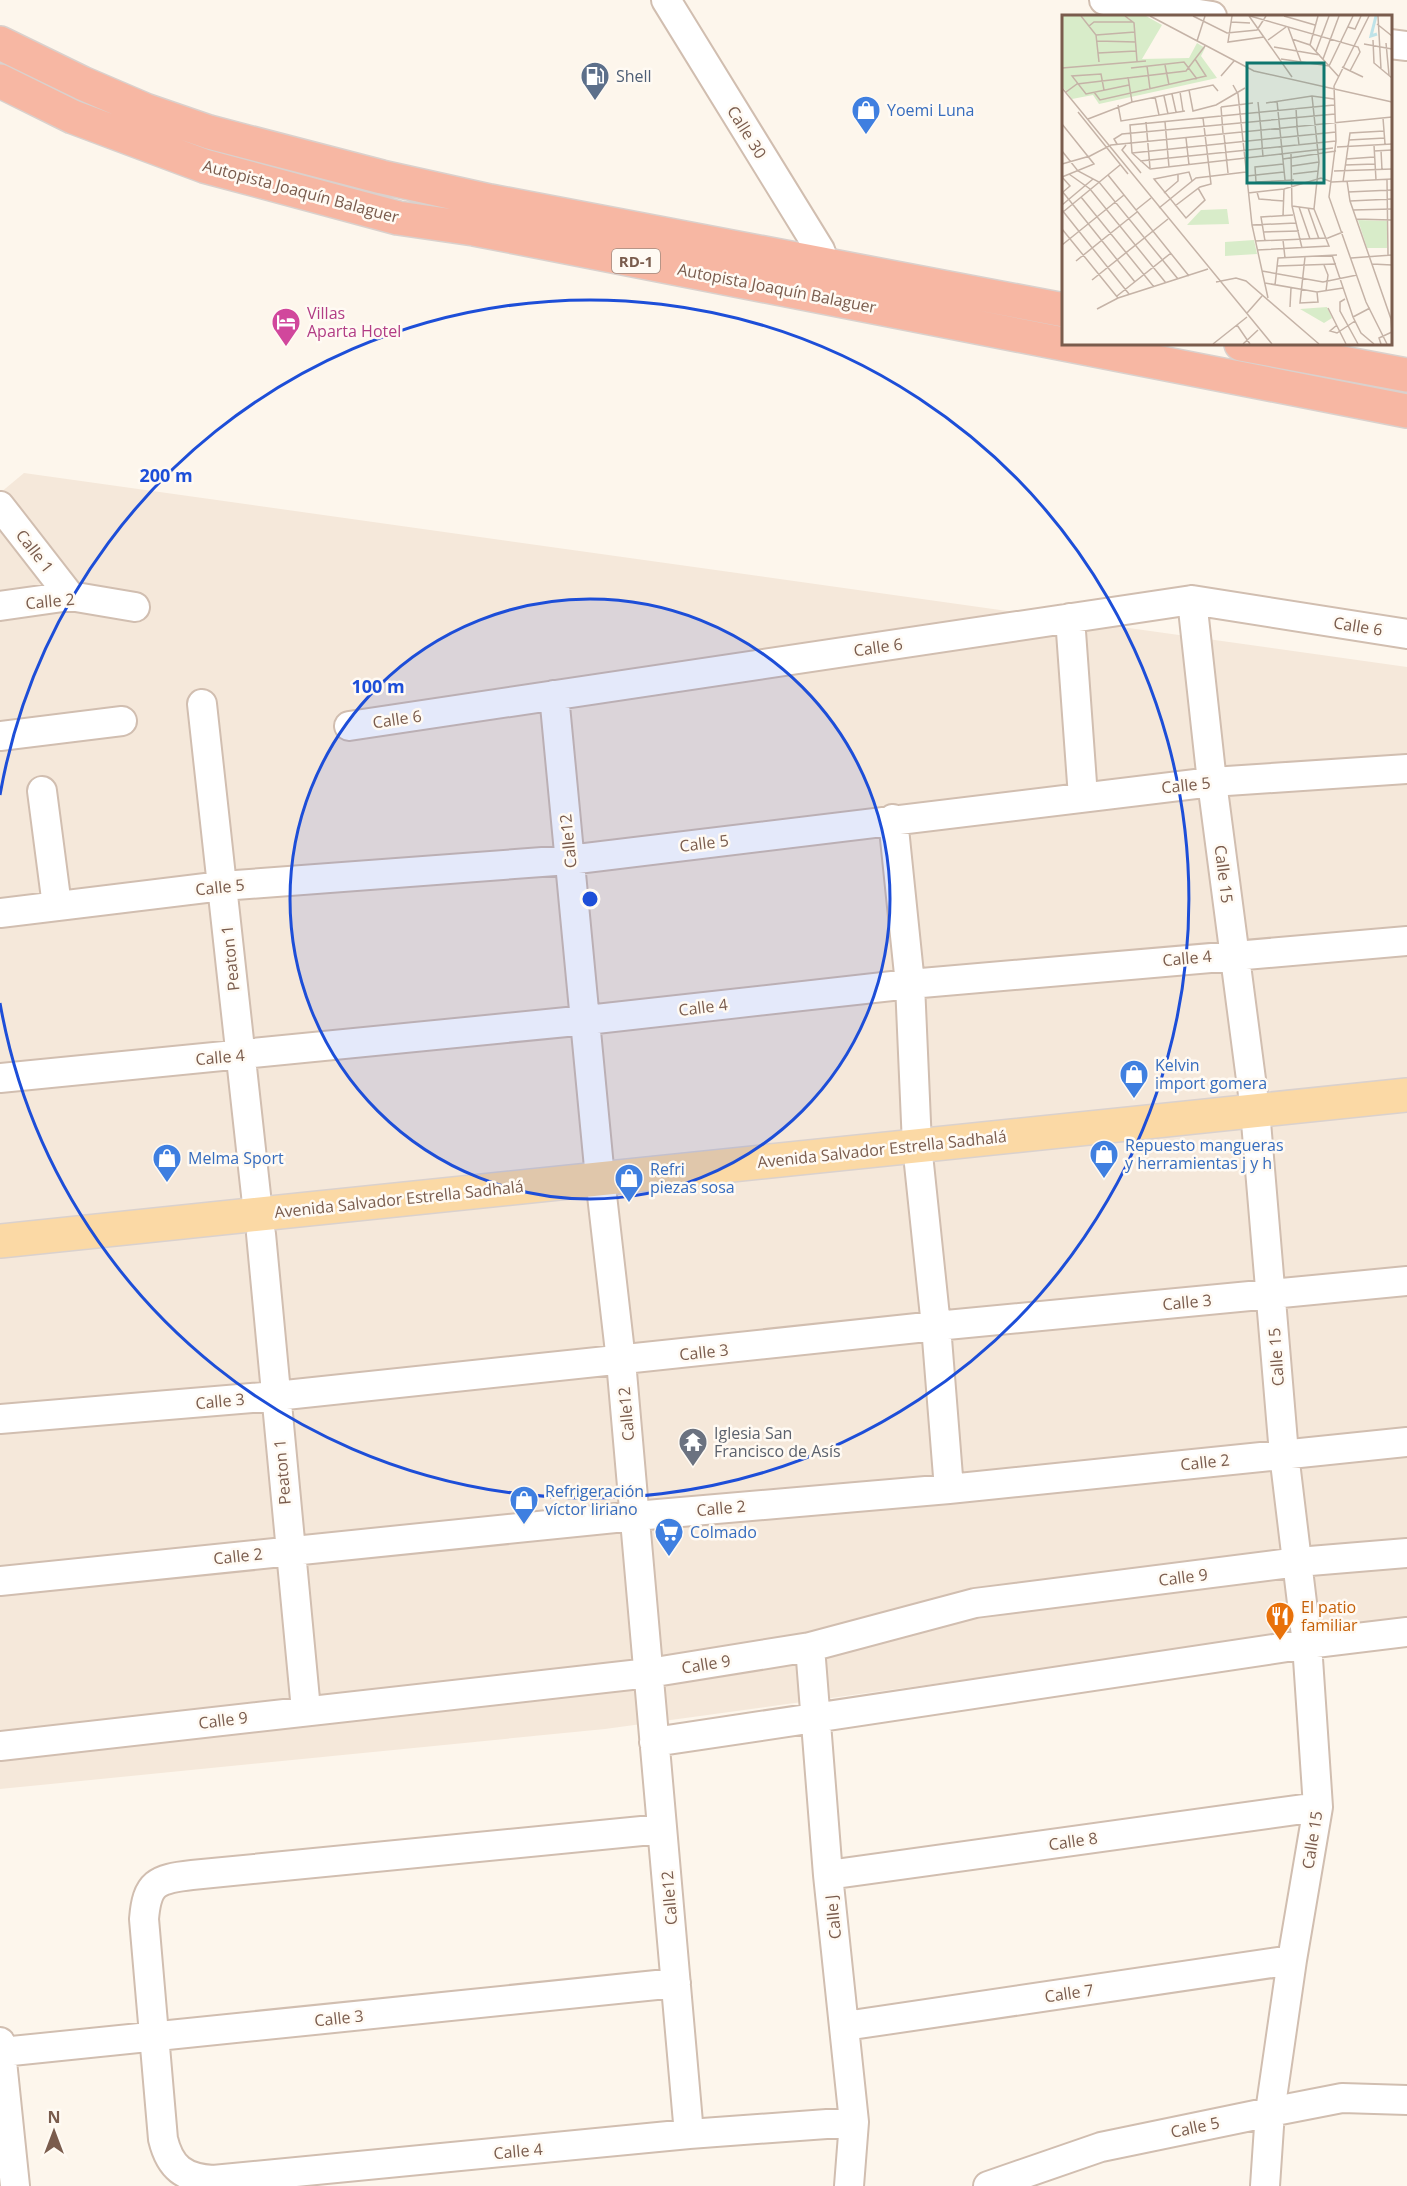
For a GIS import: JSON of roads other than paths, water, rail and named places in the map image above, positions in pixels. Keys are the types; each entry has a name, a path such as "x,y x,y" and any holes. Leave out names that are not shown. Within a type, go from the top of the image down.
{"highway":[{"name":"Autopista Joaquín Balaguer","path":"0,44 134,106 209,132 382,177 826,266 1062,310"},
{"name":"Autopista Joaquín Balaguer","path":"0,81 73,117 204,166 398,218 474,229 1062,344"},
{"name":"Autopista Joaquín Balaguer","path":"1067,345 1287,388"},
{"path":"1247,345 1397,372"},
{"path":"1287,388 1407,411"},
{"path":"1287,388 1407,422"}],"main road":[{"name":"Avenida Salvador Estrella Sadhalá","path":"0,1241 259,1224 1256,1120 1407,1095"},
{"name":"Avenida Salvador Estrella Sadhalá","path":"1256,1120 1407,1118"},
{"name":"Avenida Salvador Estrella Sadhalá","path":"0,1262 259,1224"}],"street":[{"name":"Calle 30","path":"666,0 820,250 826,266"},
{"path":"1104,0 1205,15"},
{"path":"1392,44 1407,46"},
{"name":"Calle 1","path":"0,506 70,596"},
{"name":"Calle 2","path":"0,606 70,596 135,608"},
{"name":"Calle 6","path":"349,726 1192,600 1407,634"},
{"name":"Calle 15","path":"1192,600 1212,782 1256,1120 1284,1454 1307,1644 1318,1808 1292,1960 1270,2112 1264,2186"},
{"path":"1070,618 1083,797"},
{"name":"Calle12","path":"554,695 621,1361 689,2134"},
{"name":"Peaton 1","path":"202,704 259,1224 306,1710"},
{"path":"0,736 122,721"},
{"name":"Calle 5","path":"0,913 222,886 569,860 1212,782 1407,769"},
{"path":"42,791 57,906"},
{"path":"893,819 910,984 918,1155 950,1489"},
{"name":"Calle 4","path":"0,1078 587,1020 910,984 1234,954 1407,941"},
{"name":"Calle 3","path":"0,1419 276,1396 936,1326 1407,1281"},
{"name":"Calle 2","path":"0,1581 289,1550 635,1516 950,1489 1407,1442"},
{"name":"Calle 9","path":"0,1746 649,1673 810,1647 975,1603 1298,1562 1407,1553"},
{"path":"654,1742 1307,1644 1407,1632"},
{"name":"Calle J","path":"810,1647 828,1875 854,2122 849,2186"},
{"name":"Calle 8","path":"828,1875 1318,1808"},
{"path":"154,2037 144,1919 147,1893 154,1885 183,1876 662,1829"},
{"name":"Calle 7","path":"845,2026 1292,1960"},
{"name":"Calle 3","path":"1,2047 154,2037 676,1983"},
{"name":"Calle 4","path":"154,2037 167,2155 182,2174 195,2179 213,2180 689,2134 854,2122"},
{"path":"1,2047 15,2186"},
{"name":"Calle 5","path":"988,2186 1101,2147 1270,2112 1342,2098 1407,2100"}],"place":[{"name":"Shell","path":"595,102"},
{"name":"Yoemi Luna","path":"866,136"},
{"name":"Villas Aparta Hotel","path":"286,348"},
{"name":"Kelvin import gomera","path":"1134,1100"},
{"name":"Repuesto mangueras y herramientas j y h","path":"1104,1180"},
{"name":"Melma Sport","path":"167,1184"},
{"name":"Refri piezas sosa","path":"629,1204"},
{"name":"Iglesia San Francisco de Asís","path":"693,1468"},
{"name":"Refrigeración víctor liriano","path":"524,1526"},
{"name":"Colmado","path":"669,1558"},
{"name":"El patio familiar","path":"1280,1642"}]}
